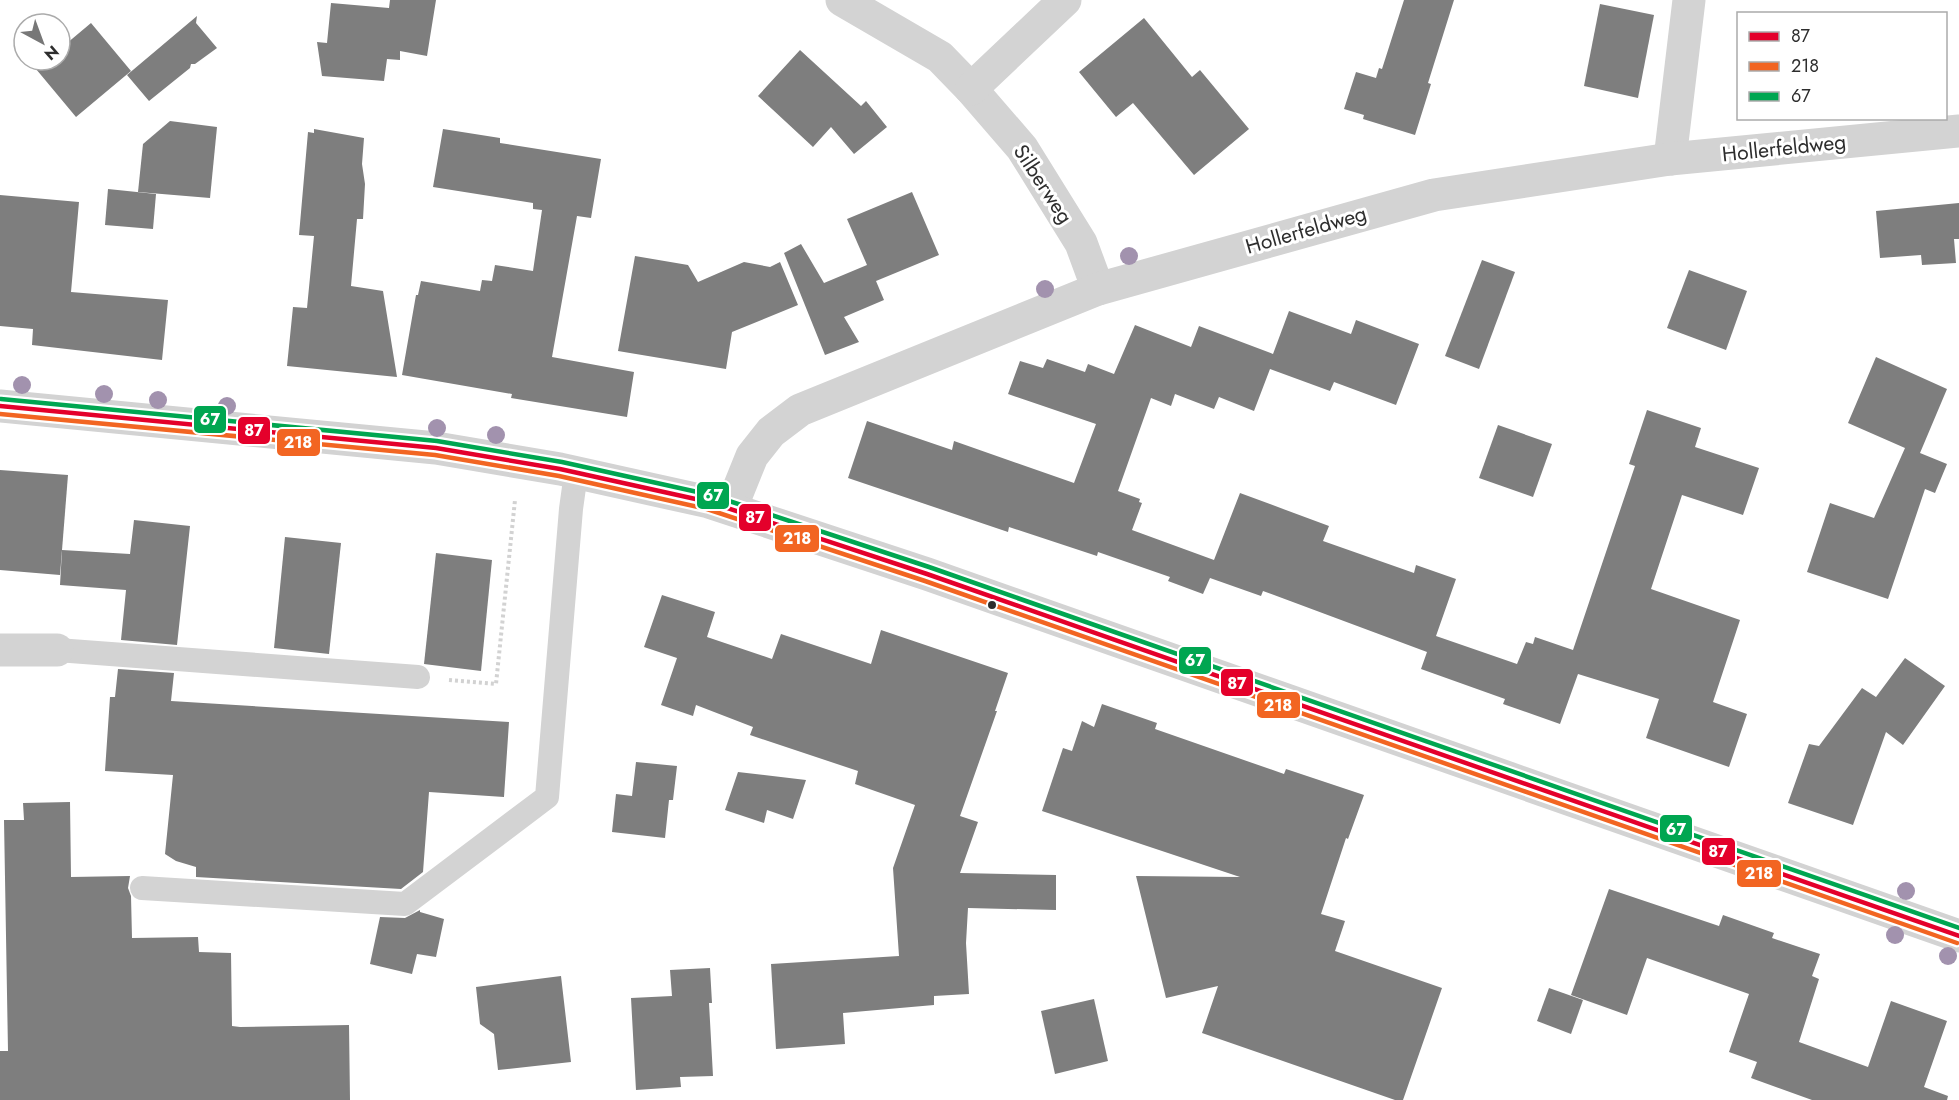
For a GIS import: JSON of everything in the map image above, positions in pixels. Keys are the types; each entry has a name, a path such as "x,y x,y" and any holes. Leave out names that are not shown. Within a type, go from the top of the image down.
{"street":[{"name":"Silberweg","path":"843,0 940,57 971,89 1022,148 1081,243 1098,289"},
{"path":"971,89 1065,0"},
{"path":"1670,159 1689,0"},
{"name":"Hollerfeldweg","path":"731,508 752,456 771,432 800,410 1098,289 1434,195 1670,159 1959,130"},
{"path":"0,406 354,438 436,448 576,473 678,494 731,508 938,578 1959,936"},
{"path":"0,650 57,650"}],"lane":[{"path":"142,888 405,904 547,797 576,473"},
{"path":"57,650 418,677"}],"path":[{"path":"418,677 496,684 519,463"}],"building":[{"path":"390,0 436,0 427,56 400,51 400,60 387,59 384,81 322,76 317,42 327,43 331,3 389,8"},
{"path":"1404,0 1454,0 1428,83 1431,84 1415,135 1363,119 1364,115 1344,109 1356,72 1376,78 1379,68 1382,69"},
{"path":"1600,4 1654,15 1638,98 1584,86"},
{"path":"197,16 196,23 217,48 195,64 191,64 190,68 149,101 127,75"},
{"path":"1144,18 1192,77 1200,70 1249,129 1194,175 1133,103 1116,117 1079,72"},
{"path":"91,23 131,71 76,117 38,72 72,72 72,39"},
{"path":"800,50 861,106 866,101 887,127 854,154 831,127 813,147 758,96"},
{"path":"170,121 217,127 210,198 138,192 143,144"},
{"path":"314,129 364,138 363,219 357,219 351,286 383,291 397,377 287,366 293,307 307,308 314,236 299,235 308,132 314,133"},
{"path":"443,129 500,138 500,143 601,159 591,218 577,216 552,357 634,372 627,417 511,398 512,394 402,375 416,295 418,295 421,281 480,291 482,280 492,281 495,265 533,271 542,210 533,209 533,203 433,187"},
{"path":"108,189 156,194 153,229 105,225"},
{"path":"912,192 939,255 876,281 884,300 844,317 859,342 825,355 784,253 801,244 824,283 867,265 847,219"},
{"path":"0,195 79,202 71,292 168,300 162,360 32,345 33,329 0,326"},
{"path":"1959,203 1959,239 1954,239 1956,263 1922,265 1921,255 1880,258 1876,211"},
{"path":"635,256 688,265 698,282 744,262 770,267 780,262 798,305 732,332 726,369 618,351"},
{"path":"1482,260 1515,272 1479,369 1445,356"},
{"path":"1689,270 1747,291 1726,350 1667,328"},
{"path":"1289,311 1351,334 1356,320 1419,344 1396,405 1334,382 1330,391 1270,369 1254,411 1219,397 1214,409 1175,394 1171,406 1151,398 1118,491 1140,499 1139,502 1142,503 1132,530 1214,560 1240,493 1329,526 1323,541 1414,573 1416,565 1456,579 1436,636 1517,664 1526,642 1533,644 1535,637 1573,650 1635,466 1629,464 1647,410 1701,428 1695,447 1759,468 1743,515 1682,495 1651,589 1740,620 1713,702 1747,714 1729,767 1646,738 1659,699 1578,674 1560,724 1503,704 1505,699 1421,669 1427,652 1263,591 1261,596 1210,578 1203,594 1168,581 1170,577 1098,552 1097,556 1009,527 1008,532 848,478 867,421 952,450 954,441 1074,483 1096,424 1008,394 1020,361 1043,368 1047,359 1085,372 1088,364 1114,374 1135,325 1191,347 1199,326 1273,354"},
{"path":"1876,357 1947,389 1920,453 1947,464 1935,493 1925,489 1888,599 1807,572 1830,503 1874,518 1905,448 1848,423"},
{"path":"1498,425 1552,444 1533,497 1479,478"},
{"path":"0,470 68,475 60,575 0,570"},
{"path":"134,520 190,526 177,645 121,640 126,590 60,585 62,550 130,554"},
{"path":"285,537 341,543 329,654 274,648"},
{"path":"436,553 492,560 481,671 424,664"},
{"path":"662,595 715,612 707,637 772,659 781,634 871,664 881,630 1008,673 960,816 978,822 960,873 1056,875 1056,910 968,908 966,943 969,994 934,996 934,1005 843,1013 845,1044 776,1049 771,964 899,956 893,868 915,805 855,784 858,771 750,735 753,727 696,705 693,716 661,705 677,658 644,647"},
{"path":"1905,658 1945,686 1903,745 1886,732 1853,825 1788,803 1809,744 1819,746 1862,688 1876,697"},
{"path":"118,669 174,673 171,701 509,722 504,797 429,792 423,872 401,889 196,877 196,867 176,861 165,854 173,775 105,771 110,697 115,697"},
{"path":"1102,704 1157,723 1155,729 1284,774 1286,769 1364,795 1348,839 1346,838 1321,914 1345,921 1335,951 1442,988 1403,1100 1395,1100 1202,1033 1218,986 1166,998 1136,876 1240,877 1042,811 1063,748 1072,751 1082,721 1094,727"},
{"path":"636,762 677,766 673,800 669,800 665,838 612,832 616,794 632,796"},
{"path":"738,772 806,780 793,819 767,810 764,823 725,810"},
{"path":"70,802 71,877 130,876 128,888 131,896 132,938 198,937 199,952 231,953 232,1026 349,1025 350,1100 0,1100 0,1051 8,1051 4,820 24,820 23,803"},
{"path":"1609,889 1719,926 1723,915 1774,933 1772,938 1820,954 1812,976 1819,979 1799,1042 1868,1067 1891,1001 1947,1021 1924,1087 1948,1096 1947,1100 1812,1100 1751,1078 1757,1062 1729,1052 1749,994 1647,958 1627,1015 1571,995"},
{"path":"420,910 420,912 444,919 436,957 417,954 412,974 370,964 380,917 405,918"},
{"path":"710,968 712,1003 709,1003 713,1076 680,1077 681,1087 636,1090 631,998 672,996 670,970"},
{"path":"561,976 571,1062 498,1070 494,1034 480,1024 476,987"},
{"path":"1549,988 1583,1000 1571,1034 1537,1021"},
{"path":"1094,999 1108,1061 1055,1074 1041,1011"}],"transit line":[{"name":"67","path":"1,399 437,441 562,462 711,495 929,567 1959,928"},
{"name":"87","path":"0,406 436,448 560,469 709,502 927,574 1959,936"},
{"name":"218","path":"0,414 435,455 559,476 707,509 925,581 1957,943"}]}
